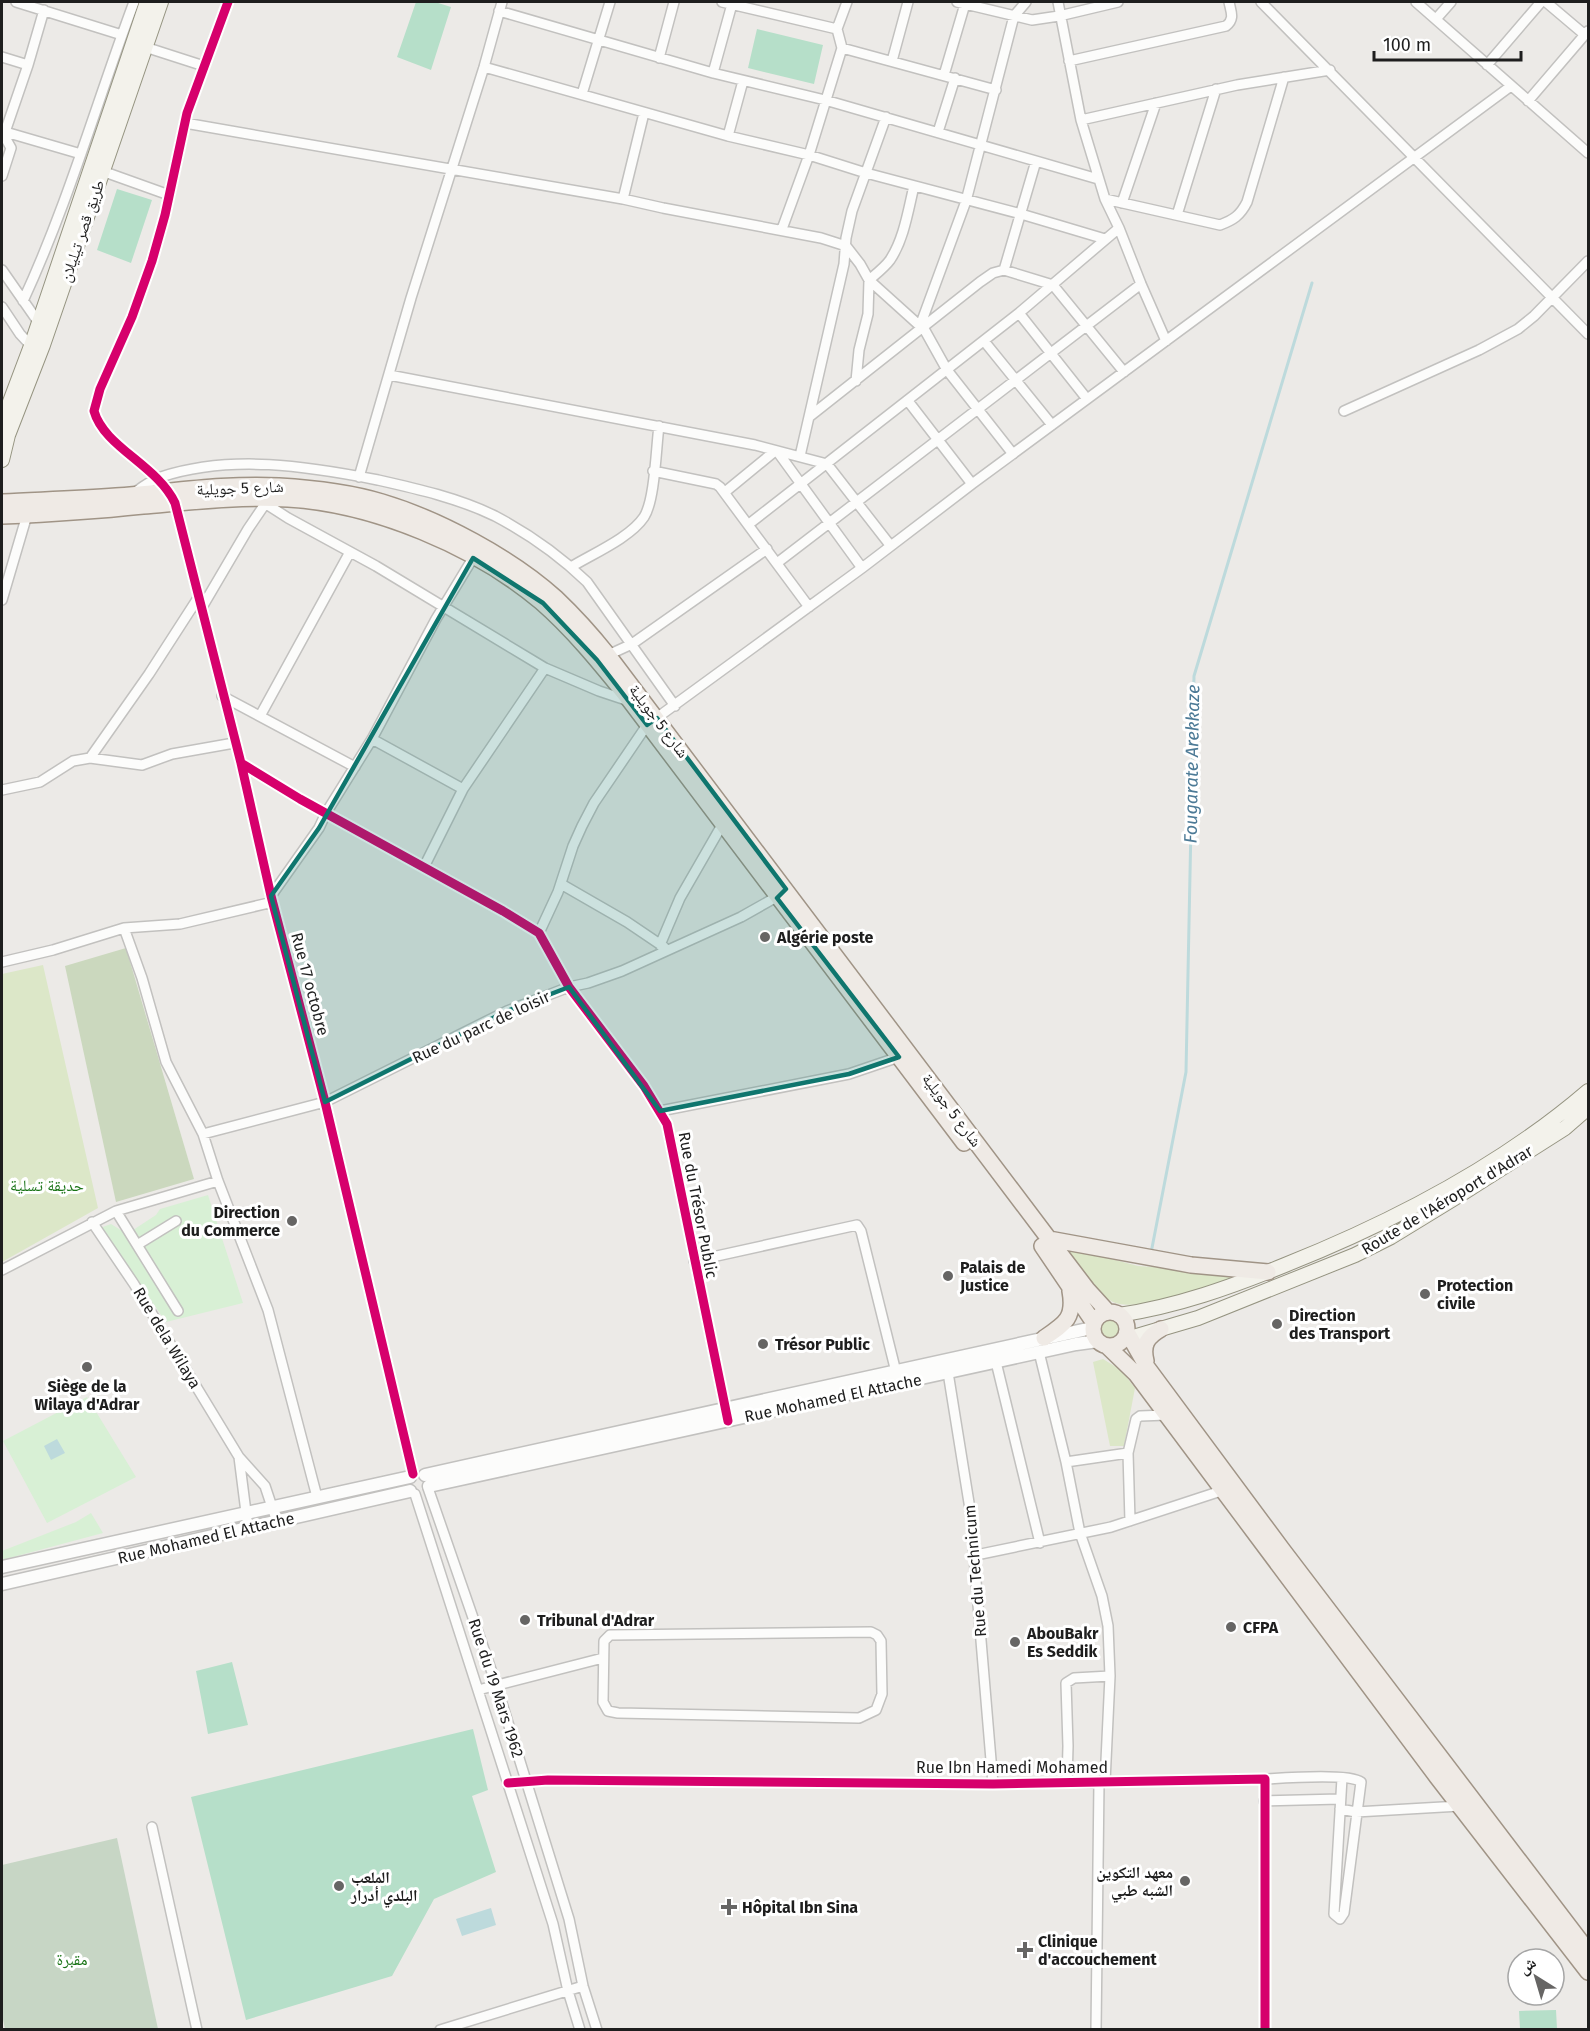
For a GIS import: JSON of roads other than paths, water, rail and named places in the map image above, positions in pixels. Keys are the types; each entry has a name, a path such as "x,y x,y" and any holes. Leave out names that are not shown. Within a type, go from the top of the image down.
{"main road":[{"name":"طريق قصر تيليلان","path":"2,460 8,435 147,2"},
{"name":"طريق قصر تيليلان","path":"42,328 102,171 161,2"},
{"name":"طريق قصر تيليلان","path":"2,423 35,350"},
{"name":"شارع 5 جويلية","path":"2,509 27,515 172,497 233,486 306,488 381,502 420,516 474,542 510,563 555,597 608,655 652,721 722,825 781,893 899,1057 939,1102 1068,1285 1110,1336 1126,1323 1090,1293 939,1102 652,721 630,701 597,660 543,603 521,586 434,537 399,521 308,501 262,501 172,497 130,495 2,509"},
{"name":"Route de l'Aéroport d'Adrar","path":"1114,1313 1186,1302 1213,1293 1322,1250 1398,1215 1458,1182 1537,1131 1588,1091"},
{"name":"Route de l'Aéroport d'Adrar","path":"1110,1336 1161,1329 1198,1318 1329,1267 1391,1237 1463,1194 1565,1128 1588,1108"},
{"path":"1048,1239 1191,1265 1268,1272 1275,1288"},
{"path":"1322,1250 1329,1267"},
{"path":"1041,1345 1071,1315 1072,1303 1068,1285"},
{"path":"1114,1313 1099,1315 1110,1336 1136,1374 1460,1806 1588,1972"},
{"path":"1147,1367 1144,1345 1161,1329"},
{"path":"1110,1336 1147,1367 1331,1614 1588,1951"}],"street":[{"path":"16,2 122,35"},
{"path":"23,301 38,269 81,154 134,2"},
{"path":"172,497 158,477 104,430 94,411 100,389 132,317 152,261 165,215 185,123 228,2"},
{"path":"582,94 610,2"},
{"path":"659,58 674,2"},
{"path":"722,2 837,29"},
{"path":"782,229 809,155 842,48 837,29 846,2"},
{"path":"892,61 908,2"},
{"path":"922,327 966,201 1014,16 1026,2"},
{"path":"1058,2 1081,120 1098,179 1166,340"},
{"path":"944,75 961,3 1032,20 1118,2"},
{"path":"1069,61 1226,26 1231,22 1233,15 1229,2"},
{"path":"1261,2 1588,334"},
{"path":"1416,2 1588,153"},
{"path":"1436,19 1451,2"},
{"path":"1487,65 1541,2"},
{"path":"1528,101 1587,33 1546,2"},
{"path":"713,73 732,4"},
{"path":"359,477 484,67 500,6 659,58 825,100 1098,179"},
{"path":"2,176 11,148 3,132 28,65 44,10"},
{"path":"145,46 204,66"},
{"path":"842,48 996,90"},
{"path":"2,57 28,65"},
{"path":"484,67 728,136 809,155 1105,239"},
{"path":"1081,120 1216,89 1330,70"},
{"path":"1105,199 1220,225 1241,214 1247,202 1284,77"},
{"path":"938,132 955,78"},
{"path":"728,136 743,81"},
{"path":"241,763 326,813 503,910 539,933 561,884 573,846 590,810 652,721 862,568 972,484 1511,86"},
{"path":"1177,215 1216,89"},
{"path":"1122,202 1156,103"},
{"path":"623,199 644,113"},
{"path":"800,456 844,264 852,211 886,117"},
{"path":"185,123 623,199 782,229 846,246 870,280 922,327 947,370 1013,454"},
{"path":"3,132 81,154"},
{"path":"1004,270 1036,161"},
{"path":"102,171 169,195"},
{"path":"855,381 859,350 868,314 870,280 889,262 896,249 914,186"},
{"path":"749,524 1019,313 1119,228"},
{"path":"1344,411 1479,350 1518,329 1534,316 1588,261"},
{"path":"2,270 42,328"},
{"path":"809,417 980,282 993,273 1004,270 1053,285 1124,372"},
{"path":"777,563 1141,284"},
{"path":"2,307 35,350"},
{"path":"1019,313 1087,399"},
{"path":"984,341 1052,425"},
{"path":"389,375 659,426 800,456 827,464 890,545"},
{"path":"908,401 972,484"},
{"path":"571,567 634,528 644,516 650,502 659,426"},
{"path":"776,451 862,568"},
{"path":"725,492 776,451"},
{"path":"130,495 158,477 203,467 258,464 296,465 425,490 483,511 535,539 587,582 675,706"},
{"path":"653,471 716,484 725,492 749,524 808,607"},
{"name":"Rue 17 octobre","path":"172,497 421,1480"},
{"path":"201,609 262,501 545,668 599,691 630,701"},
{"path":"2,600 27,515"},
{"path":"608,655 632,644 767,549"},
{"path":"260,716 350,552"},
{"path":"2,962 53,950 124,928 180,924 272,899 313,837 372,739 436,619 445,608 473,558"},
{"path":"90,758 149,674 198,598"},
{"path":"424,867 463,789 545,668"},
{"path":"222,696 355,767"},
{"path":"372,739 463,789"},
{"path":"2,790 40,782 73,761 90,758 142,765 172,754 234,743"},
{"path":"561,884 627,922 664,947 680,898 722,825"},
{"name":"Rue du parc de loisir","path":"203,1134 325,1102 507,1011 569,987 622,971 664,947 741,917 781,893"},
{"path":"124,928 142,978 166,1062 203,1134 218,1181 268,1310 317,1497"},
{"name":"Rue du Trésor Public","path":"539,933 569,987 644,1086 660,1111 670,1137 727,1415"},
{"path":"660,1111 849,1074 899,1057"},
{"path":"2,1270 116,1211 218,1181"},
{"path":"116,1211 178,1311"},
{"path":"137,1245 176,1221"},
{"name":"Rue dela Wilaya","path":"92,1222 135,1284 239,1456 265,1486 277,1522"},
{"path":"694,1261 857,1225 861,1232 897,1378"},
{"name":"Rue Mohamed El Attache","path":"2,1567 366,1486 421,1480 1041,1345 1110,1336"},
{"path":"1041,1345 1080,1533 1102,1596 1108,1626 1110,1676 1102,1782 1096,2030"},
{"name":"Rue Mohamed El Attache","path":"947,1366 996,1362 1041,1345"},
{"path":"996,1362 1040,1543"},
{"name":"Rue du Technicum","path":"947,1366 976,1555 993,1784"},
{"path":"1130,1521 1128,1454 1137,1417 1167,1415"},
{"path":"1066,1462 1128,1454"},
{"name":"Rue dela Wilaya","path":"239,1456 249,1528"},
{"path":"413,1493 407,1483 421,1480"},
{"name":"Rue Mohamed El Attache","path":"2,1584 368,1501 413,1493 422,1494 421,1480"},
{"name":"Rue du 19 Mars 1962","path":"421,1480 496,1684 569,1919 583,1986 597,2030"},
{"path":"366,1486 368,1501"},
{"path":"976,1555 1040,1543 1130,1521 1224,1490"},
{"name":"Rue du 19 Mars 1962","path":"413,1493 553,1924 580,2030"},
{"path":"872,1632 881,1641 882,1694 876,1710 859,1718 612,1713 603,1702 603,1658 604,1641 608,1636 613,1635 872,1632"},
{"path":"466,1654 484,1648"},
{"path":"478,1690 603,1658"},
{"path":"1066,1782 1068,1746 1066,1683 1074,1678 1110,1676"},
{"path":"1342,1778 1358,1779 1361,1782 1344,1913 1339,1919 1334,1914 1342,1778"},
{"name":"Rue Ibn Hamedi Mohamed","path":"508,1783 526,1781 993,1784 1342,1778"},
{"path":"1265,1779 1265,2030"},
{"path":"1264,1801 1340,1799"},
{"path":"1340,1809 1356,1812 1460,1806"},
{"path":"152,1827 198,2030"},
{"path":"440,2030 583,1986"}],"water":[{"path":"57,1439 65,1453 51,1460 44,1446"},
{"path":"491,1908 496,1925 462,1936 456,1919"}],"waterway":[{"name":"Fougarate Arekkaze","path":"1151,1253 1186,1072 1194,676 1312,283"}],"place":[{"name":"Algérie poste","path":"765,937"},
{"name":"Direction du Commerce","path":"292,1221"},
{"name":"Palais de Justice","path":"948,1276"},
{"name":"Protection civile","path":"1425,1294"},
{"name":"Direction des Transport","path":"1277,1324"},
{"name":"Trésor Public","path":"763,1344"},
{"name":"Siège de la Wilaya d'Adrar","path":"87,1367"},
{"name":"Tribunal d'Adrar","path":"525,1620"},
{"name":"CFPA","path":"1231,1627"},
{"name":"AbouBakr Es Seddik","path":"1015,1642"},
{"name":"معهد التكوين الشبه طبي","path":"1185,1881"},
{"name":"الملعب البلدي أدرار","path":"339,1886"},
{"name":"Hôpital Ibn Sina","path":"729,1907"},
{"name":"Clinique d'accouchement","path":"1025,1950"}],"park label":[{"name":"حديقة تسلية","path":"47,1185"},
{"name":"مقبرة","path":"72,1959"}]}
